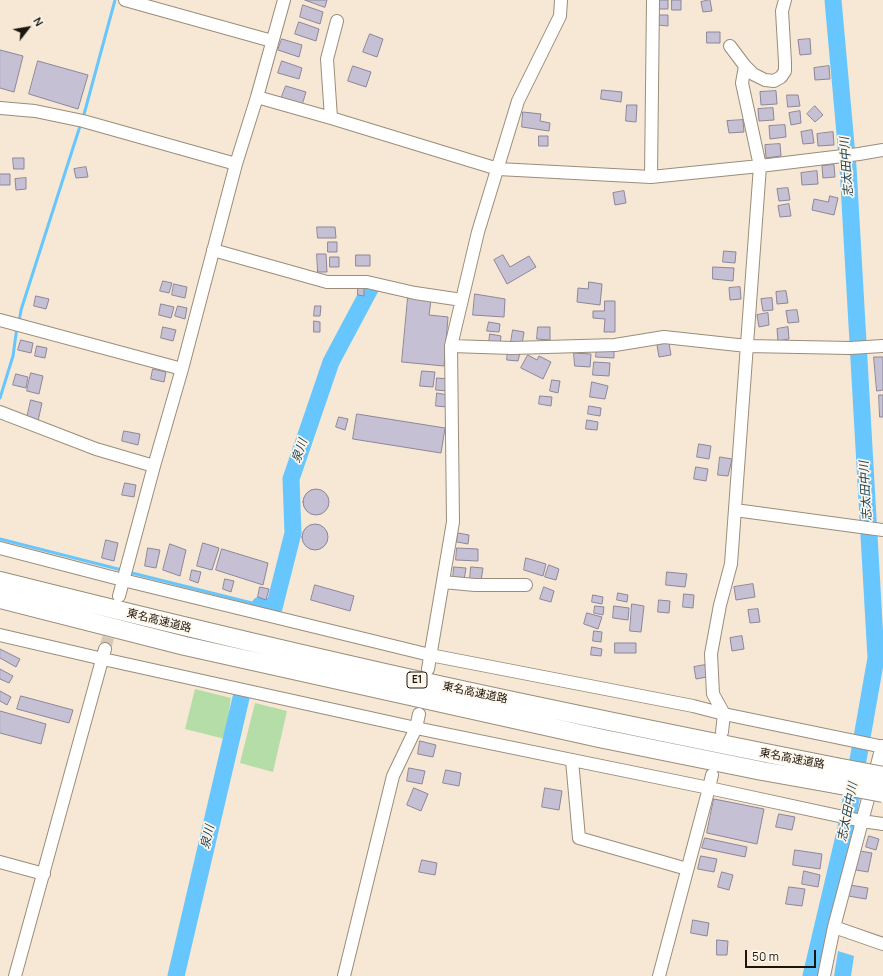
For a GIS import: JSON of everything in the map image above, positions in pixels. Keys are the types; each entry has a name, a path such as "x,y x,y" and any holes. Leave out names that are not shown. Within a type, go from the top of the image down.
{"highway":[{"name":"東名高速道路","path":"0,581 164,622 387,674 656,731 835,776 883,793"},
{"name":"東名高速道路","path":"0,599 185,646 584,735 754,769 835,776 883,776"}],"street":[{"path":"125,0 272,41"},
{"path":"119,596 182,369 236,164 257,97 284,0"},
{"path":"428,670 453,522 451,346 478,232 518,102 560,16 561,0"},
{"path":"560,12 566,13 568,0"},
{"path":"650,177 653,0"},
{"path":"730,46 753,74 765,80 774,81 781,77 785,71 782,12 785,0"},
{"path":"331,118 327,60 337,21"},
{"path":"722,732 724,714 713,694 711,654 720,605 731,564 760,166 742,83 745,66"},
{"path":"257,97 498,169 650,177 760,166 883,150"},
{"path":"0,108 35,111 83,121 236,164"},
{"path":"213,250 327,282 367,282 415,293 462,300"},
{"path":"0,320 182,369"},
{"path":"451,346 512,348 615,345 664,337 747,346 850,348 883,346"},
{"path":"0,412 96,449 154,466"},
{"path":"735,510 883,530"},
{"path":"0,548 124,574 430,655 693,706 724,714 882,746 834,927 824,976"},
{"path":"443,582 475,585 526,584"},
{"path":"0,635 104,654 416,728 862,821 883,824"},
{"path":"15,976 104,654"},
{"path":"344,976 393,776 416,728 419,714"},
{"path":"572,760 579,838 687,869"},
{"path":"659,976 712,775"},
{"path":"0,862 44,874"},
{"path":"834,927 883,944"}],"green space":[{"path":"195,689 231,698 225,739 185,729"},
{"path":"255,703 287,711 273,772 240,763"}],"water":[{"path":"838,951 854,956 851,976 834,976"}],"building":[{"path":"305,0 327,0 325,7"},
{"path":"659,0 668,0 668,9 659,9"},
{"path":"672,0 681,0 681,10 672,10"},
{"path":"710,0 712,11 703,12 701,2"},
{"path":"303,5 323,12 320,24 300,17"},
{"path":"658,15 668,15 668,26 658,25"},
{"path":"299,22 319,29 316,41 295,34"},
{"path":"707,32 720,32 720,43 707,43"},
{"path":"370,34 383,39 377,57 363,52"},
{"path":"282,39 302,45 299,57 278,50"},
{"path":"810,39 811,54 800,55 798,40"},
{"path":"0,50 23,56 14,92 0,88"},
{"path":"38,61 88,75 78,109 29,94"},
{"path":"282,61 302,68 299,79 278,73"},
{"path":"353,66 371,72 366,87 348,81"},
{"path":"829,66 830,79 815,80 814,68"},
{"path":"286,86 306,92 302,105 281,99"},
{"path":"602,90 622,92 621,102 601,99"},
{"path":"776,91 777,104 761,105 760,92"},
{"path":"787,95 798,95 800,106 788,107"},
{"path":"627,105 637,105 636,122 626,121"},
{"path":"815,106 823,115 815,122 807,114"},
{"path":"773,108 774,120 759,121 758,109"},
{"path":"800,111 801,123 791,125 789,113"},
{"path":"523,112 541,114 540,121 550,123 549,131 522,127"},
{"path":"743,120 744,132 729,133 727,121"},
{"path":"785,125 786,137 770,139 769,126"},
{"path":"812,130 814,143 803,144 801,132"},
{"path":"833,132 834,145 818,146 817,134"},
{"path":"539,136 548,136 548,146 539,146"},
{"path":"780,144 781,156 766,158 765,145"},
{"path":"13,158 24,158 24,169 14,169"},
{"path":"834,165 835,177 823,178 822,166"},
{"path":"86,167 88,177 76,178 74,169"},
{"path":"817,171 818,184 802,185 801,173"},
{"path":"0,174 10,174 10,185 0,185"},
{"path":"26,178 26,189 16,190 15,179"},
{"path":"788,188 790,200 779,201 777,189"},
{"path":"624,191 626,203 615,205 613,193"},
{"path":"830,196 838,198 834,215 812,210 814,199 828,202"},
{"path":"789,204 791,216 780,217 778,206"},
{"path":"317,227 335,227 336,238 318,238"},
{"path":"328,242 337,242 337,252 328,252"},
{"path":"724,251 736,252 735,263 723,262"},
{"path":"317,254 326,254 327,272 318,272"},
{"path":"356,255 370,255 370,266 356,266"},
{"path":"503,255 510,267 529,256 536,267 507,284 494,260"},
{"path":"330,257 339,257 339,267 330,267"},
{"path":"713,267 734,268 733,281 713,279"},
{"path":"163,281 172,283 169,293 160,291"},
{"path":"589,282 602,284 600,305 577,302 578,288 588,289"},
{"path":"174,284 187,287 185,298 172,295"},
{"path":"358,285 364,285 364,296 358,295"},
{"path":"740,287 741,299 730,300 729,288"},
{"path":"786,291 788,303 777,304 776,292"},
{"path":"475,294 505,299 504,317 473,315"},
{"path":"36,296 49,299 46,309 34,306"},
{"path":"408,298 431,300 429,315 448,317 444,366 402,362"},
{"path":"772,298 773,310 763,311 761,299"},
{"path":"605,301 615,301 615,332 604,332 605,319 593,318 593,311 604,311"},
{"path":"161,304 174,307 171,318 159,315"},
{"path":"178,306 187,308 185,319 175,316"},
{"path":"315,306 321,306 320,316 314,316"},
{"path":"797,310 799,322 788,323 786,311"},
{"path":"768,313 769,325 759,327 757,315"},
{"path":"314,321 320,322 320,332 314,332"},
{"path":"489,322 500,324 499,332 487,331"},
{"path":"163,327 176,330 173,341 161,338"},
{"path":"538,327 550,327 550,340 537,339"},
{"path":"788,327 789,339 778,341 777,329"},
{"path":"513,330 524,332 522,344 511,342"},
{"path":"490,334 501,336 500,344 489,343"},
{"path":"21,340 33,343 31,353 18,350"},
{"path":"669,343 671,355 659,357 657,345"},
{"path":"37,346 47,348 45,358 35,356"},
{"path":"597,348 614,350 614,358 596,357"},
{"path":"508,351 520,353 518,361 507,360"},
{"path":"574,353 591,354 590,367 575,366"},
{"path":"528,355 537,360 539,356 551,362 543,379 521,368"},
{"path":"874,357 883,357 883,390 877,391"},
{"path":"594,362 610,363 609,376 593,375"},
{"path":"153,369 166,372 164,382 151,379"},
{"path":"422,371 435,372 433,387 420,386"},
{"path":"31,373 43,376 39,394 27,391"},
{"path":"16,374 28,377 26,388 13,385"},
{"path":"437,378 449,379 447,391 436,390"},
{"path":"552,380 560,381 558,393 550,391"},
{"path":"592,382 608,386 605,399 590,397"},
{"path":"437,393 448,395 447,407 436,406"},
{"path":"879,395 883,395 883,417 880,417"},
{"path":"540,396 552,397 551,406 539,404"},
{"path":"31,400 42,403 38,421 27,418"},
{"path":"589,406 601,408 600,416 588,414"},
{"path":"357,414 445,428 441,453 353,439"},
{"path":"339,417 348,419 345,430 336,427"},
{"path":"587,420 598,422 597,430 586,429"},
{"path":"124,431 140,434 138,445 122,441"},
{"path":"699,444 711,446 709,459 697,457"},
{"path":"720,457 732,459 728,476 718,475"},
{"path":"696,467 708,469 706,481 694,479"},
{"path":"125,483 136,485 134,497 122,495"},
{"path":"316,489 325,493 329,502 325,511 316,515 307,511 303,502 307,493"},
{"path":"315,524 324,528 328,537 324,546 315,550 306,546 302,537 306,528"},
{"path":"458,533 469,535 468,544 457,542"},
{"path":"106,540 118,543 114,561 102,558"},
{"path":"203,543 219,548 212,570 197,566"},
{"path":"170,544 186,550 180,576 163,570"},
{"path":"148,548 160,550 156,568 145,566"},
{"path":"457,548 478,549 478,561 456,560"},
{"path":"222,549 268,563 263,585 216,570"},
{"path":"526,558 546,564 543,576 524,570"},
{"path":"549,565 559,569 556,580 545,577"},
{"path":"454,567 466,568 464,580 453,579"},
{"path":"471,567 483,568 481,581 470,579"},
{"path":"192,570 201,572 198,583 190,580"},
{"path":"667,572 687,574 685,587 666,585"},
{"path":"225,579 234,581 231,592 223,589"},
{"path":"753,584 755,597 736,600 734,587"},
{"path":"315,585 354,596 350,611 311,600"},
{"path":"260,587 269,589 266,600 258,597"},
{"path":"544,587 554,591 551,602 540,599"},
{"path":"618,593 628,595 627,602 617,600"},
{"path":"684,594 694,595 693,608 683,607"},
{"path":"593,595 603,597 602,604 592,602"},
{"path":"659,600 670,601 669,613 658,612"},
{"path":"632,604 644,606 641,632 630,631"},
{"path":"595,606 604,607 603,615 594,613"},
{"path":"614,606 629,608 628,620 613,618"},
{"path":"758,609 760,622 750,623 748,610"},
{"path":"587,613 602,617 598,629 584,624"},
{"path":"594,631 602,632 601,642 593,641"},
{"path":"742,636 744,649 732,651 730,638"},
{"path":"615,643 636,643 636,653 615,653"},
{"path":"592,647 602,649 601,656 591,655"},
{"path":"0,649 20,659 16,667 0,658"},
{"path":"705,665 707,677 696,679 694,667"},
{"path":"0,669 13,676 9,683 0,679"},
{"path":"0,691 11,697 7,705 0,701"},
{"path":"21,696 73,710 69,723 17,709"},
{"path":"0,711 46,724 41,744 0,733"},
{"path":"420,741 436,745 433,757 418,754"},
{"path":"409,768 425,771 422,784 407,781"},
{"path":"446,770 461,773 459,786 443,783"},
{"path":"414,788 428,794 421,811 407,805"},
{"path":"545,788 562,791 559,810 542,807"},
{"path":"714,799 764,809 757,844 707,833"},
{"path":"779,814 795,817 792,830 776,827"},
{"path":"869,836 879,839 876,850 866,847"},
{"path":"705,838 747,847 745,857 702,848"},
{"path":"795,850 822,854 820,869 793,865"},
{"path":"860,851 872,853 868,872 856,870"},
{"path":"701,856 717,859 714,872 698,869"},
{"path":"422,860 437,863 435,875 419,872"},
{"path":"804,871 820,875 818,887 802,884"},
{"path":"722,872 733,875 729,890 718,887"},
{"path":"850,885 868,888 866,899 848,896"},
{"path":"789,887 805,889 802,906 786,904"},
{"path":"693,920 709,923 707,936 691,933"},
{"path":"717,940 728,941 727,955 717,955"}],"waterway":[{"path":"83,118 115,0"},
{"name":"志太田中川","path":"811,976 846,828 876,658 848,167 833,0"},
{"path":"19,322 21,310 81,123"},
{"name":"泉川","path":"259,609 260,605 274,608 293,533 291,479 331,362 371,287"},
{"path":"0,398 13,356 17,327"},
{"path":"0,539 122,570"},
{"path":"128,572 260,605"},
{"name":"泉川","path":"176,976 241,698"}],"tunnel":[{"path":"105,649 113,620"}]}
